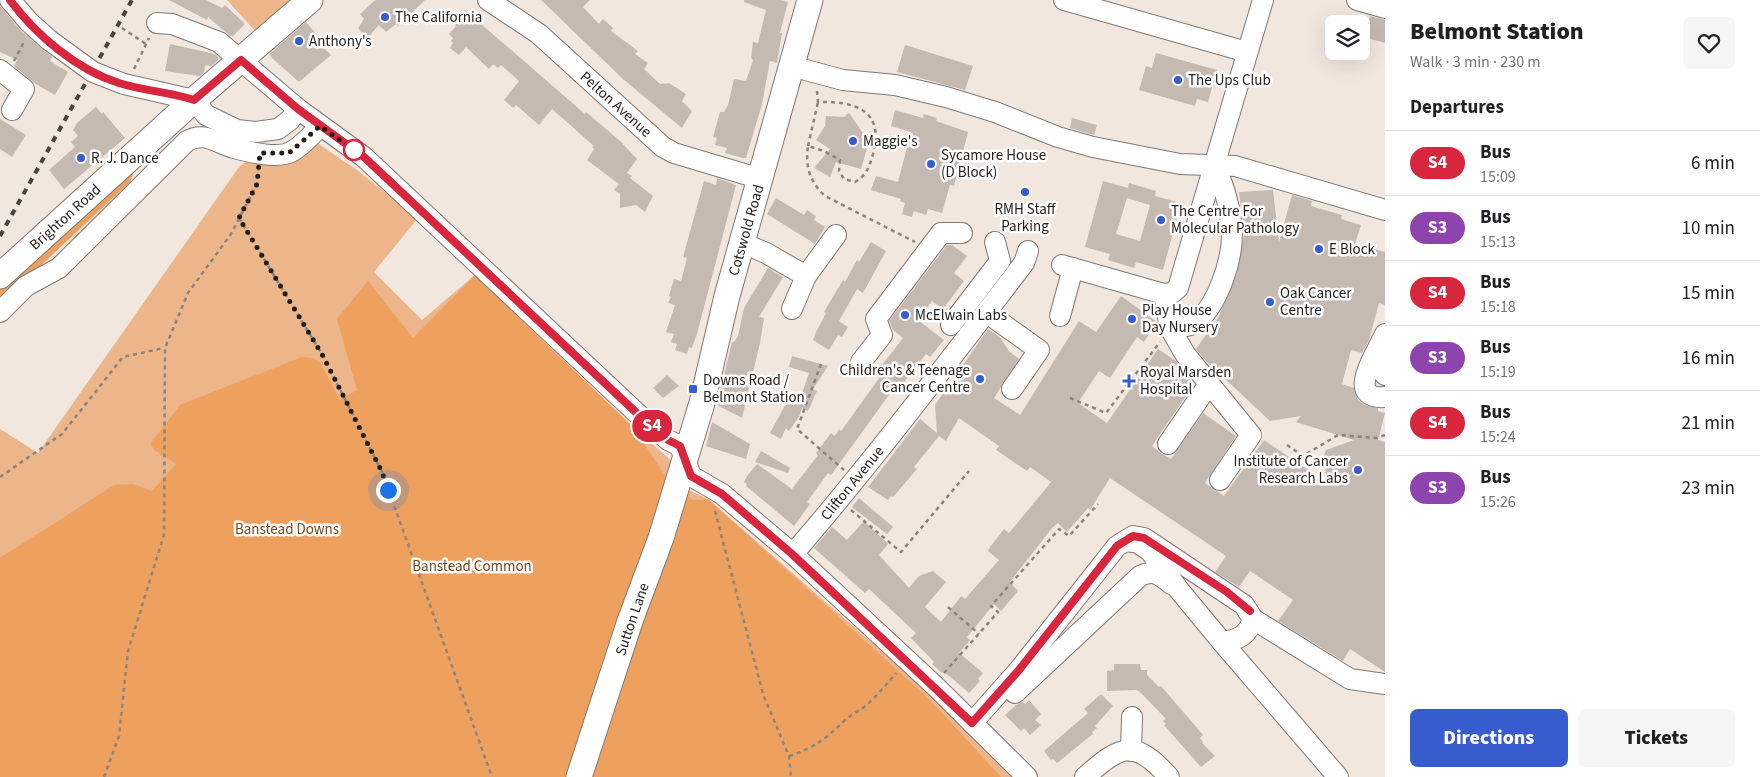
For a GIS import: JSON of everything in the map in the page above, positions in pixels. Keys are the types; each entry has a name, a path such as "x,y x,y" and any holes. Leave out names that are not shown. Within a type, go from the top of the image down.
{"main road":[{"name":"Brighton Road","path":"0,276 194,100 310,0"},
{"name":"Cotswold Road","path":"684,461 702,403 761,179 802,69 810,0"},
{"name":"Sutton Lane","path":"579,777 630,621 661,538 684,461"}],"street":[{"path":"10,0 42,34 93,72 124,84 194,100 206,115 216,122 236,130 256,132 278,129 290,120 298,109"},
{"name":"Pelton Avenue","path":"488,0 539,34 663,146 674,153 761,179"},
{"path":"1064,0 1247,52"},
{"path":"1060,316 1068,267 1164,294 1172,293 1182,282 1262,0"},
{"path":"1357,0 1385,8"},
{"path":"157,23 172,24 219,42 298,109 364,157 641,417 668,440 680,446 691,476 708,483 792,554 934,685 979,723 1028,777"},
{"path":"802,69 843,80 895,85 946,97 995,112 1058,137 1093,147 1180,164 1235,166 1384,211"},
{"path":"4,72 24,89 12,110"},
{"path":"0,312 26,286 59,268 187,141 196,136 203,136 233,148 260,153 289,153 320,126"},
{"path":"1170,328 1191,325 1204,315 1219,290 1227,264 1232,235 1229,204 1215,166"},
{"path":"861,362 882,335 876,319 929,249 942,233 962,233"},
{"path":"792,309 806,276 836,235"},
{"path":"951,325 1000,261 995,242"},
{"path":"743,243 766,253 806,276"},
{"name":"Clifton Avenue","path":"792,554 856,480 910,411 1024,263 1028,252"},
{"path":"1164,294 1170,328 1185,354 1251,435 1220,480"},
{"path":"986,312 1039,350 1012,389"},
{"path":"1385,334 1365,376 1364,386 1369,394 1385,397"},
{"path":"1376,355 1379,366 1385,375"},
{"path":"1168,444 1209,384"},
{"path":"979,723 1117,546 1133,536 1144,538 1238,601 1250,611 1253,619 1326,666 1350,679 1380,687"},
{"path":"1117,546 1126,541 1138,543 1150,550 1179,590 1222,642 1338,777"},
{"path":"979,723 1140,576 1148,572 1158,573 1179,590"},
{"path":"1222,642 1233,641 1246,634 1253,619"},
{"path":"1131,751 1132,717"},
{"path":"1085,777 1110,755 1119,751 1145,754 1169,777"}],"path":[{"path":"136,65 157,23"},
{"path":"122,28 146,44"},
{"path":"4,72 24,41 42,34"},
{"path":"802,69 818,102 806,160 810,176 816,187 826,196 929,249"},
{"path":"808,146 824,151 840,160 839,171 844,179 854,182 863,177 868,169 876,144 875,125 862,109 850,103 818,102"},
{"path":"104,777 119,736 128,651 164,535 165,348 188,293 231,234 257,184 260,153"},
{"path":"239,218 323,356 382,472 492,777"},
{"path":"1070,398 1106,413 1170,328"},
{"path":"0,477 62,434 123,357 165,348"},
{"path":"821,364 797,429 856,480"},
{"path":"1287,445 1303,456 1338,435 1377,438 1385,435"},
{"path":"839,500 901,552 969,471"},
{"path":"708,483 763,694 789,756 791,777"},
{"path":"934,685 998,612 991,606 1059,529 1069,536 1098,504"},
{"path":"948,607 979,634"},
{"path":"789,756 816,745 828,734 837,730 845,720 872,700 907,660"}],"green space":[{"path":"227,0 296,0 256,32"},
{"name":"Banstead Common","path":"317,143 357,170 418,218 374,272 422,320 475,275 633,427 674,463 669,481 708,499 1025,777 0,777 0,429 38,453 239,167 249,159"},
{"path":"135,170 130,182 33,273 0,300 0,288"},
{"name":"Banstead Common","path":"475,275 633,427 668,480 693,500 708,499 929,699 1001,777 0,777 0,558 114,485 133,484 152,491 176,464 154,450 150,444 180,405 302,357 314,358 320,362 340,400 357,390 337,319 368,281 413,338"}],"building":[{"path":"169,0 206,0 222,8 225,5 245,24 233,36 230,36 208,17 207,20"},
{"name":"The California","path":"375,0 425,0 398,26 396,24 386,32 379,25 370,35 364,36 358,28 364,19 360,14"},
{"path":"541,0 590,0 583,7 599,24 603,19 613,28 611,31 638,51 635,54 648,63 644,69 660,84 669,83 686,94 682,101 692,111 682,128 623,79"},
{"path":"744,0 780,0 788,2 780,33 782,33 777,63 770,61 762,104 746,158 725,153 727,148 715,145 717,138 713,137 720,112 724,112 728,105 734,79 746,81 753,60 751,58 753,42 758,43 766,10 744,2"},
{"path":"0,6 21,31 52,57 50,61 68,72 55,95 34,83 14,66 17,60 0,52"},
{"path":"465,10 585,114 586,112 620,141 637,159 627,173 632,176 630,178 653,196 645,212 636,205 620,208 620,194 614,190 619,184 587,160 594,146 552,109 539,125 516,105 513,108 504,100 519,81 501,65 498,68 493,64 489,69 466,47 459,55 450,48 453,38 449,34 456,26 453,23"},
{"path":"1370,16 1385,20 1385,43 1370,39"},
{"path":"306,22 319,37 316,40 331,55 299,82 271,57 270,53"},
{"path":"170,44 215,54 218,60 211,66 205,65 204,73 200,76 165,71"},
{"path":"905,45 973,66 965,90 897,72"},
{"name":"The Ups Club","path":"1156,53 1217,70 1208,102 1197,99 1195,106 1139,90 1146,66 1152,68"},
{"name":"R. J. Dance","path":"96,107 102,114 103,112 125,138 64,189 49,170 75,147 71,142 78,136 73,130 77,123"},
{"name":"Sycamore House (D Block)","path":"895,110 923,118 924,114 937,118 936,121 968,132 954,186 950,185 942,213 928,209 926,215 914,211 912,217 902,214 905,203 900,201 901,199 871,190 876,176 898,182 911,132 891,126"},
{"name":"Maggie's","path":"849,113 865,136 870,138 861,169 836,162 830,177 814,168 830,149 816,140 825,126 826,116 844,117"},
{"path":"1072,118 1097,125 1094,135 1070,128"},
{"path":"0,119 26,135 12,157 0,149"},
{"path":"717,178 736,185 697,334 692,348 689,347 687,354 675,350 677,344 671,342 674,334 666,332 675,305 668,303 671,297 669,296 674,279 681,281 687,258 683,257 704,181 716,185"},
{"name":"The Centre For Molecular Pathology","path":"1103,181 1128,188 1129,183 1156,191 1155,196 1181,203 1163,270 1136,262 1134,268 1108,260 1110,254 1085,247","holes":["1127,198 1150,205 1140,241 1116,234"]},
{"path":"1273,190 1279,242 1292,195 1312,201 1311,206 1342,215 1341,219 1361,225 1355,244 1385,252 1385,305 1379,303 1369,340 1362,353 1351,350 1342,384 1354,388 1358,400 1365,405 1378,408 1378,411 1385,413 1378,440 1385,442 1385,672 1350,649 1343,661 1278,621 1293,600 1250,571 1239,587 1215,572 1226,556 1110,478 1090,510 1088,508 1067,532 1058,523 1052,528 1010,582 1018,591 1001,611 994,604 967,637 970,640 959,653 983,673 978,679 980,681 969,693 932,664 934,662 911,638 916,633 869,589 865,593 814,548 832,527 847,540 864,521 888,544 879,555 909,588 919,576 933,571 946,582 925,607 941,622 961,596 965,599 999,560 988,551 1004,529 1009,533 1051,482 1030,467 1027,471 996,450 999,446 959,418 946,441 939,436 914,467 917,469 893,497 891,496 888,500 868,487 920,419 937,433 935,405 988,329 1000,337 1009,351 1019,359 994,398 1020,415 1079,321 1096,332 1121,296 1157,322 1144,342 1137,337 1110,378 1099,371 1078,403 1107,423 1158,349 1176,361 1194,384 1152,446 1171,459 1203,413 1236,436 1205,483 1224,496 1264,440 1327,483 1324,455 1326,450 1354,440 1296,422 1301,416 1270,421 1206,361 1196,349 1218,318 1237,273 1244,235 1239,192"},
{"path":"776,198 804,215 807,210 816,216 814,220 825,227 815,244 767,214"},
{"path":"871,242 886,251 863,293 857,289 839,321 848,327 842,337 838,335 829,350 813,340 816,332 826,313 824,312 843,280 845,282 857,260 859,262"},
{"path":"947,245 952,245 967,256 954,273 964,281 943,309 932,301 918,320 944,340 930,357 926,354 897,391 894,388 831,475 828,473 807,502 810,504 794,526 746,486 747,484 744,482 747,476 757,464 792,489 818,455 816,453 831,433 835,436 839,429 841,431 880,377 875,374 903,338 893,330 889,321"},
{"path":"768,268 783,277 759,317 764,318 760,343 742,418 717,405 732,342 738,336 744,308"},
{"path":"792,356 828,366 813,389 817,391 808,411 802,408 799,417 789,431 786,428 781,439 770,433 789,398 799,402 809,373 789,367"},
{"path":"667,375 679,386 663,398 653,388"},
{"path":"712,422 750,444 746,459 706,446"},
{"path":"761,451 790,468 788,473 755,462"},
{"path":"859,498 893,527 887,534 852,507"},
{"path":"1114,664 1140,664 1141,670 1147,670 1147,675 1159,687 1161,686 1203,735 1200,738 1202,743 1215,756 1201,767 1164,725 1166,724 1163,721 1166,719 1142,694 1137,690 1107,691 1107,671 1114,670"},
{"path":"1101,694 1113,706 1095,726 1097,728 1092,732 1093,734 1057,763 1053,759 1051,760 1044,751 1088,713 1084,709"},
{"path":"1029,700 1041,714 1035,720 1041,725 1030,735 1024,728 1021,731 1005,715 1016,705 1023,702 1025,704"}],"railway":[{"path":"0,236 132,0"}],"bus line":[{"name":"S4","path":"10,0 29,22 59,49 93,72 109,80 124,84 194,100 241,60 298,109 364,157 641,417 668,440 680,446 691,476 708,483 792,554 934,685 972,723 1019,670 1117,546 1133,536 1144,538 1227,592 1250,611"}],"place":[{"name":"The California","path":"385,17"},
{"name":"Anthony's","path":"299,41"},
{"name":"The Ups Club","path":"1178,80"},
{"name":"Maggie's","path":"853,141"},
{"name":"R. J. Dance","path":"81,158"},
{"name":"Sycamore House (D Block)","path":"931,164"},
{"name":"RMH Staff Parking","path":"1025,192"},
{"name":"The Centre For Molecular Pathology","path":"1161,220"},
{"name":"E Block","path":"1319,249"},
{"name":"Oak Cancer Centre","path":"1270,302"},
{"name":"McElwain Labs","path":"905,315"},
{"name":"Play House Day Nursery","path":"1132,319"},
{"name":"Children's & Teenage Cancer Centre","path":"980,379"},
{"name":"Royal Marsden Hospital","path":"1129,381"},
{"name":"Downs Road / Belmont Station","path":"693,389"},
{"name":"Institute of Cancer Research Labs","path":"1358,470"}],"route":[{"path":"354,150 320,126 308,139 289,153 260,153 257,184 239,218 323,356 382,472 388,490"}],"park label":[{"name":"Banstead Downs","path":"287,529"}]}
